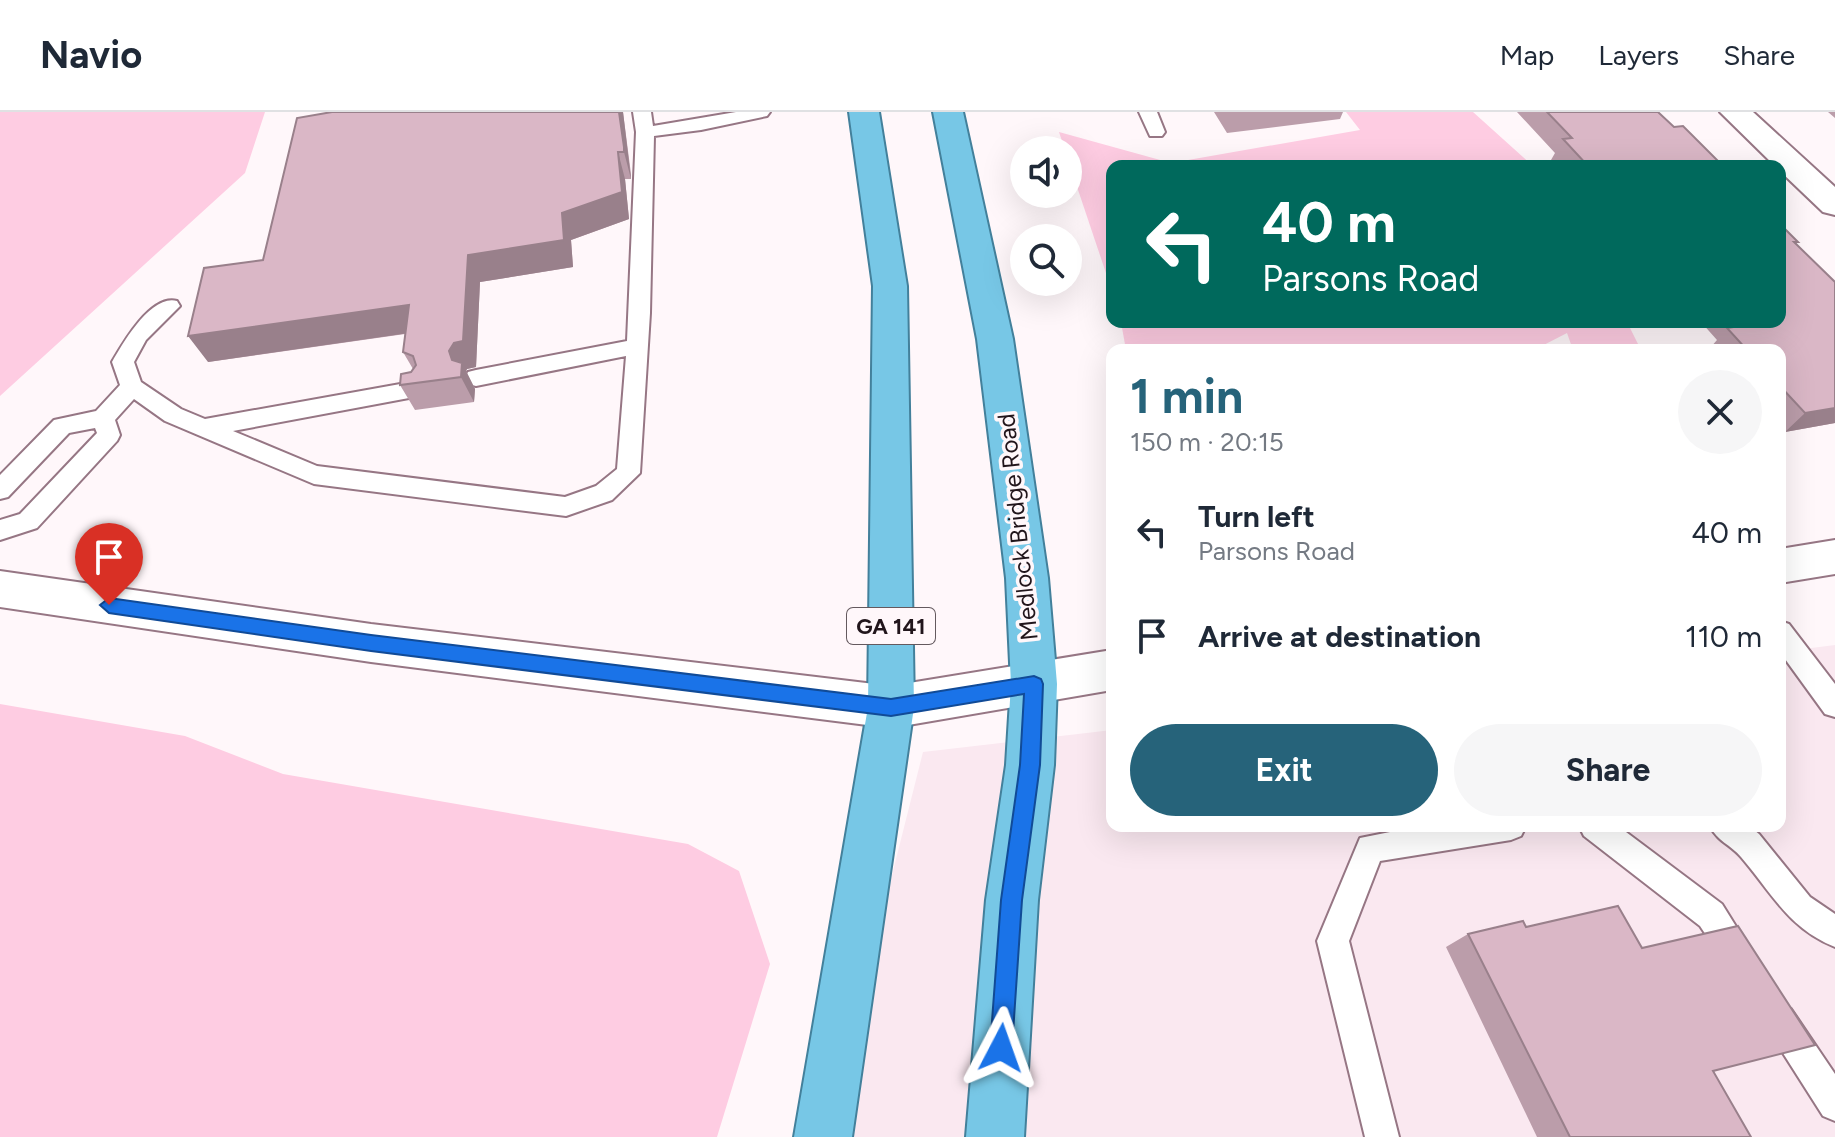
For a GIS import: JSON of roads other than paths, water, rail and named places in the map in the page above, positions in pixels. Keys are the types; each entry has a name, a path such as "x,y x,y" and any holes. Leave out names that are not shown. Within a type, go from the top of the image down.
{"highway":[{"name":"GA 141","path":"823,1137 891,707 890,286 864,112"},
{"name":"Medlock Bridge Road","path":"948,112 995,339 1027,578 1034,684 1030,765 1012,900 995,1137"}],"street":[{"path":"1735,112 1835,205"},
{"path":"1786,565 1835,557"},
{"path":"0,589 371,643 891,707 1106,671"}],"lane":[{"path":"170,306 138,335 123,362 132,387 173,415 314,475 566,507 604,493 628,473 638,346 644,122 701,125 761,112"},
{"path":"1148,112 1156,132"},
{"path":"476,378 638,346"},
{"path":"0,490 62,426 103,418 132,387"},
{"path":"202,428 417,389"},
{"path":"0,530 28,521 109,435 103,418"},
{"path":"1786,640 1835,705"},
{"path":"1382,1137 1333,941 1370,848 1473,832"},
{"path":"1602,832 1711,915 1835,1104"},
{"path":"1733,832 1749,844 1799,908 1835,932"}]}
